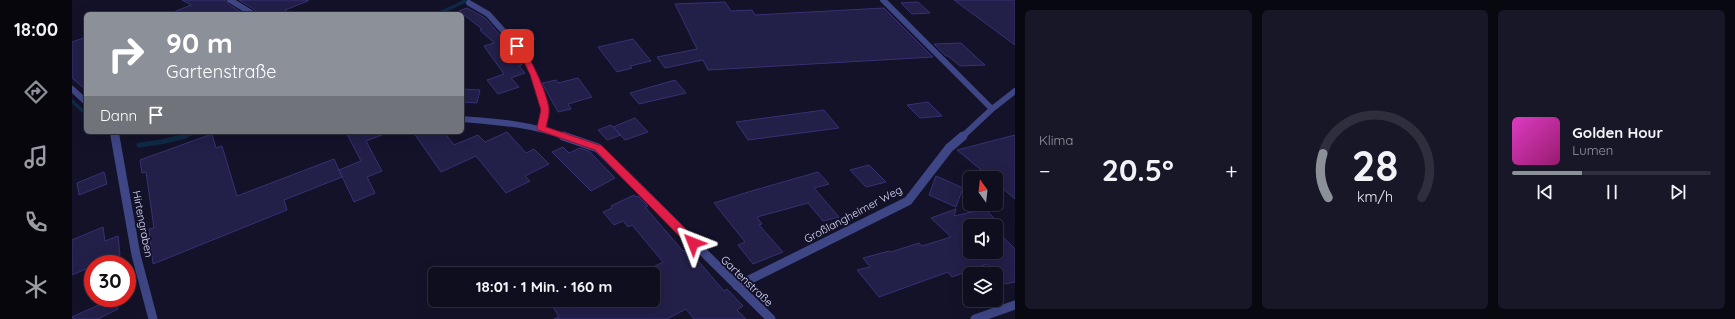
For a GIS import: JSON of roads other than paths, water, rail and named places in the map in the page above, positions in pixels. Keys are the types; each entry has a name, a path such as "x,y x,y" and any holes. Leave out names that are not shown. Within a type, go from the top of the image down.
{"street":[{"path":"230,0 249,12"},
{"path":"883,0 992,109"},
{"path":"469,3 488,14 523,54 533,74 546,110 541,128"},
{"path":"72,89 84,100"},
{"name":"Großlangheimer Weg","path":"737,286 908,201 949,148 992,109 1015,91"},
{"name":"Gartenstraße","path":"464,119 506,122 541,128 598,148 771,319"},
{"name":"Hirtengraben","path":"114,134 136,256 153,319"},
{"path":"975,319 1015,305"}],"waterway":[{"path":"441,12 468,0"},
{"path":"72,101 84,112"},
{"path":"185,136 191,134"},
{"path":"139,145 185,136"}]}
